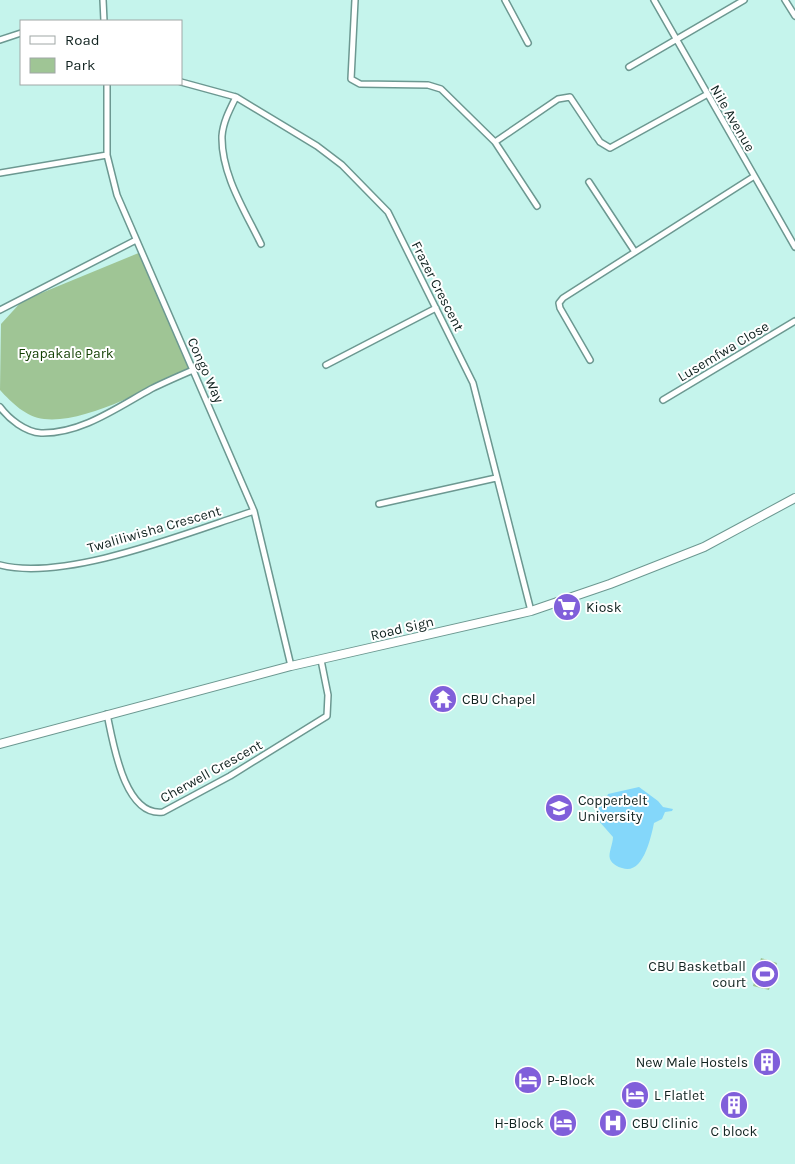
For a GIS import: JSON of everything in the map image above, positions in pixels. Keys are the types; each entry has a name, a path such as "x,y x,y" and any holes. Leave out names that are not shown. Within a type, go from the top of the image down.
{"main road":[{"name":"Road Sign","path":"0,744 106,714 291,666 531,611 610,584 704,547 795,498"}],"street":[{"path":"103,0 104,20"},
{"path":"355,0 351,79 360,84 435,86 495,142 538,206"},
{"path":"504,0 528,43"},
{"name":"Nile Avenue","path":"654,0 706,95 795,247"},
{"path":"629,67 744,0"},
{"path":"785,0 795,16"},
{"path":"0,40 20,33"},
{"name":"Frazer Crescent","path":"182,82 236,97 317,146 342,165 388,212 474,383 496,478 531,611"},
{"name":"Congo Way","path":"107,85 107,155 116,194 254,511 291,666"},
{"path":"495,142 558,99 570,97 600,142 610,148 706,95"},
{"path":"236,97 226,117 222,135 223,155 230,178 261,244"},
{"path":"0,173 107,155"},
{"path":"590,360 559,303 563,298 753,177"},
{"path":"589,182 635,252"},
{"path":"0,310 136,240"},
{"path":"326,365 436,308"},
{"name":"Lusemfwa Close","path":"663,400 795,321"},
{"path":"0,407 17,424 29,430 40,433 66,430 99,418 193,370"},
{"path":"379,504 496,478"},
{"name":"Twaliliwisha Crescent","path":"0,565 33,569 64,566 132,550 254,511"},
{"name":"Cherwell Crescent","path":"106,714 119,766 134,797 149,811 155,813 163,812 230,776 327,716 328,695 321,660"}],"green space":[{"name":"Fyapakale Park","path":"141,252 191,370 98,410 61,419 37,418 20,409 9,400 0,390 1,324 22,301"},
{"name":"CBU Basketball court","path":"761,958 777,963 769,990 753,986"}],"water":[{"path":"639,787 663,807 673,809 672,811 665,812 662,819 654,823 648,846 641,861 629,869 622,868 614,864 610,859 613,837 598,820 598,808 607,803 608,794"}],"place":[{"name":"Kiosk","path":"567,607"},
{"name":"CBU Chapel","path":"443,699"},
{"name":"Copperbelt University","path":"559,808"},
{"name":"CBU Basketball court","path":"765,974"},
{"name":"New Male Hostels","path":"767,1062"},
{"name":"P-Block","path":"528,1080"},
{"name":"L Flatlet","path":"635,1095"},
{"name":"C block","path":"734,1105"},
{"name":"H-Block","path":"563,1123"},
{"name":"CBU Clinic","path":"613,1123"}]}
